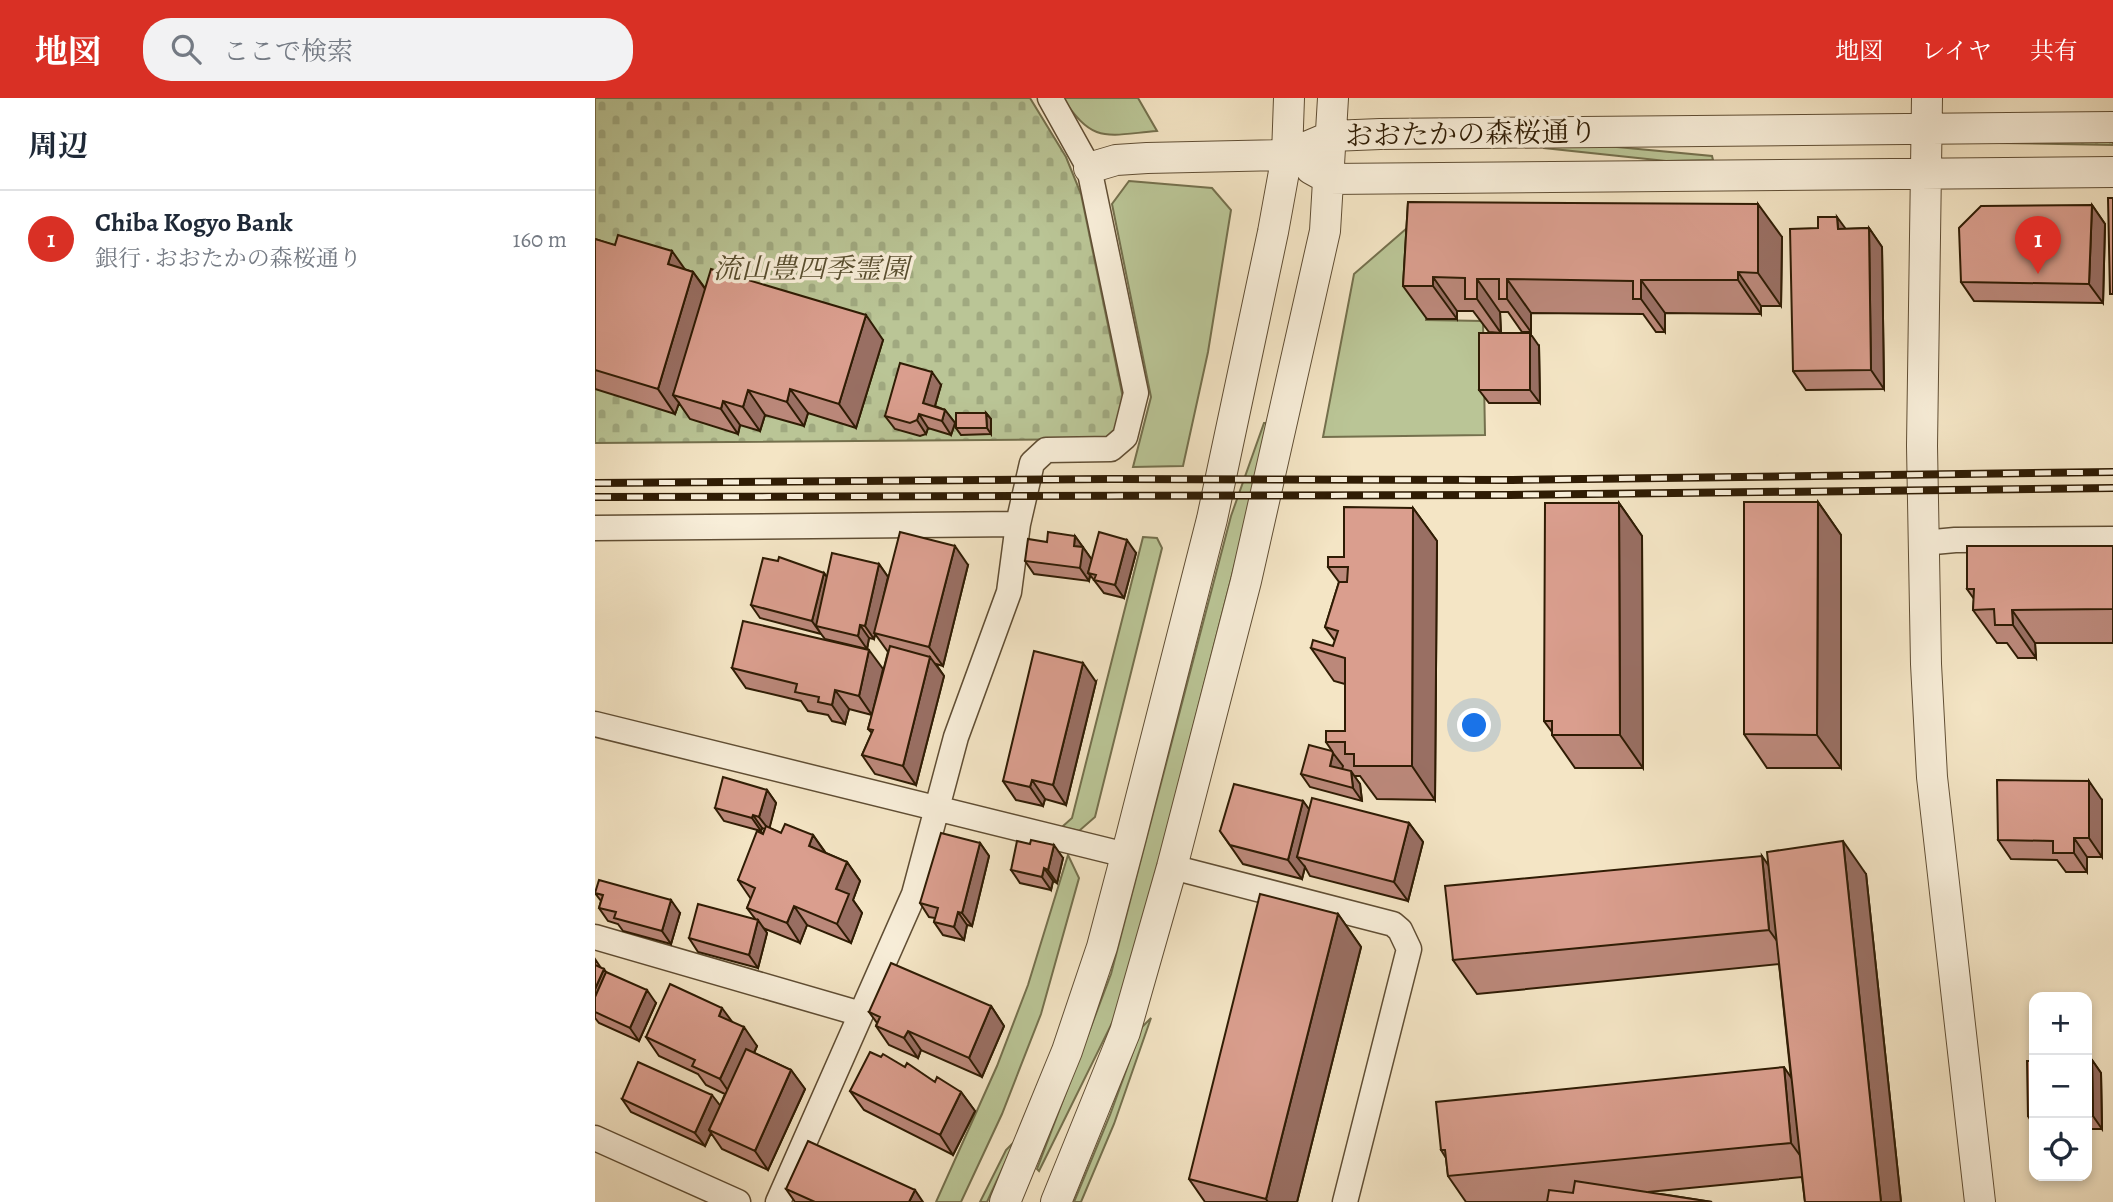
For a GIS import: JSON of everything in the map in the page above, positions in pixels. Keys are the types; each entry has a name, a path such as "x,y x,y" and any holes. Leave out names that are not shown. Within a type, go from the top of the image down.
{"street":[{"path":"778,1202 914,894 956,737 1009,592 1018,524 1032,463 1046,450 1111,449 1119,445 1125,437 1136,393 1089,168 1050,98"},
{"path":"1005,1202 1041,1120 1072,1038 1102,947 1126,855 1212,519 1273,232 1287,155 1289,98"},
{"path":"1056,1202 1125,1032 1172,867 1279,439 1325,230 1333,98"},
{"path":"1927,98 1923,543 1932,777 1980,1202"},
{"name":"おおたかの森桜通り","path":"1287,155 1332,136 2113,127"},
{"path":"1089,168 1116,160 1157,157 1287,155"},
{"name":"おおたかの森桜通り","path":"1287,155 1329,179 2113,172"},
{"path":"595,528 1018,524"},
{"path":"1923,543 1955,540 2113,539"},
{"path":"595,724 1126,855"},
{"path":"1172,867 1393,924 1405,939 1409,949 1345,1202"},
{"path":"595,937 861,1014"},
{"path":"595,1138 738,1202"}],"green space":[{"name":"流山豊四季霊園","path":"595,98 1030,98 1066,157 1081,194 1123,398 1115,429 1105,439 595,443"},
{"path":"1063,98 1138,98 1157,131 1103,134 1083,124"},
{"path":"2001,142 2113,142 2113,145 2000,143"},
{"path":"1543,145 1596,145 1712,156 1713,160 1666,161 1544,148"},
{"path":"1129,181 1212,188 1231,210 1208,352 1183,466 1133,467 1151,397 1112,204"},
{"path":"1414,222 1429,222 1426,320 1483,321 1485,435 1323,437 1354,274"},
{"path":"1264,423 1270,423 1262,458 1150,896 1115,1017 1039,1171 1037,1169 1111,974 1231,516"},
{"path":"1143,537 1157,538 1162,548 1095,817 1079,831 1062,827 1072,818"},
{"path":"1068,855 1079,878 1041,1014 1002,1114 961,1202 936,1202 997,1066 1028,985"},
{"path":"1151,1018 1114,1124 1081,1202 1074,1202 1142,1027"},
{"path":"1015,1141 987,1202 980,1202 1006,1150"}],"building":[{"path":"2108,198 2113,198 2113,294 2110,294"},
{"path":"1408,202 1758,204 1758,273 1738,272 1738,280 1641,280 1641,299 1633,299 1633,281 1507,279 1507,299 1499,299 1499,279 1477,279 1477,299 1465,299 1465,278 1433,277 1433,286 1403,286"},
{"path":"2092,205 2089,284 1961,282 1959,228 1981,206"},
{"path":"1818,217 1837,217 1838,229 1869,228 1871,370 1793,371 1790,229 1818,228"},
{"path":"618,235 672,251 668,264 693,272 658,389 595,370 595,239 615,245"},
{"path":"711,269 866,315 839,404 790,389 787,402 748,390 743,407 723,401 721,409 673,395"},
{"path":"1479,333 1530,333 1530,390 1479,390"},
{"path":"900,363 932,372 923,403 945,410 942,421 919,414 917,420 910,423 885,416"},
{"path":"956,413 986,413 987,428 956,428"},
{"path":"1744,502 1818,502 1817,735 1744,734"},
{"path":"1545,503 1619,503 1620,735 1552,735 1552,721 1544,721"},
{"path":"1344,507 1413,508 1412,766 1354,766 1354,754 1345,754 1345,742 1326,742 1326,731 1345,731 1345,658 1311,648 1313,640 1333,646 1338,631 1325,627 1339,582 1347,582 1348,567 1328,567 1328,557 1344,557"},
{"path":"900,532 955,546 929,647 874,633"},
{"path":"1048,532 1075,536 1074,546 1083,547 1080,568 1025,561 1028,539 1047,542"},
{"path":"1099,532 1127,540 1115,585 1094,580 1096,575 1088,573"},
{"path":"1967,546 2113,546 2113,609 2012,610 2013,625 1995,625 1994,609 1973,610 1974,589 1967,589"},
{"path":"832,553 879,564 865,626 860,625 858,636 816,626"},
{"path":"779,557 824,573 812,621 751,605 763,558 778,561"},
{"path":"743,621 869,650 859,696 835,690 832,705 818,702 819,697 795,692 797,684 732,668"},
{"path":"890,646 930,657 903,766 862,755 873,730 868,729"},
{"path":"1034,651 1083,663 1053,785 1032,780 1030,787 1003,781"},
{"path":"1309,745 1332,751 1330,766 1351,771 1353,788 1301,774"},
{"path":"723,777 767,790 759,817 753,815 752,818 715,808"},
{"path":"1997,780 2089,781 2089,838 2074,838 2074,853 2053,853 2053,841 1998,840"},
{"path":"1234,784 1303,801 1288,860 1230,845 1220,831"},
{"path":"1312,798 1409,823 1394,882 1297,857"},
{"path":"785,824 813,835 809,846 847,862 836,889 849,894 837,924 794,906 787,923 747,908 755,888 738,880 757,831 763,834 766,826 781,833"},
{"path":"941,833 980,843 962,913 958,912 954,927 934,922 938,908 920,903"},
{"path":"1031,840 1054,845 1048,870 1044,868 1042,877 1011,870 1017,841 1030,844"},
{"path":"1843,841 1881,1202 1805,1202 1767,852"},
{"path":"1762,856 1769,930 1453,960 1445,886"},
{"path":"599,880 671,900 662,931 614,918 616,912 599,908 603,895 595,893"},
{"path":"1260,894 1338,914 1266,1199 1189,1179"},
{"path":"698,904 758,920 749,955 689,938"},
{"path":"891,963 991,1006 969,1058 908,1031 904,1038 876,1026 880,1017 869,1012"},
{"path":"595,965 604,969 595,989"},
{"path":"606,972 647,990 630,1028 595,1012 595,997"},
{"path":"670,984 722,1008 719,1016 744,1027 720,1079 692,1066 695,1060 646,1037"},
{"path":"746,1049 791,1070 755,1151 709,1130"},
{"path":"870,1052 881,1057 883,1054 905,1067 907,1063 935,1082 937,1077 961,1092 940,1135 850,1091"},
{"path":"2027,1061 2029,1061 2029,1116"},
{"path":"638,1062 712,1095 695,1133 622,1099"},
{"path":"1784,1067 1791,1143 1448,1176 1445,1150 1441,1150 1436,1102"},
{"path":"808,1141 915,1190 909,1202 815,1202 786,1189"},
{"path":"1575,1181 1712,1202 1547,1202 1549,1190 1573,1193"}],"railway":[{"path":"595,483 1111,479 1512,480 2113,472"},
{"path":"595,497 1510,495 2113,488"}],"place":[{"name":"Chiba Kogyo Bank","path":"2038,274"}]}
